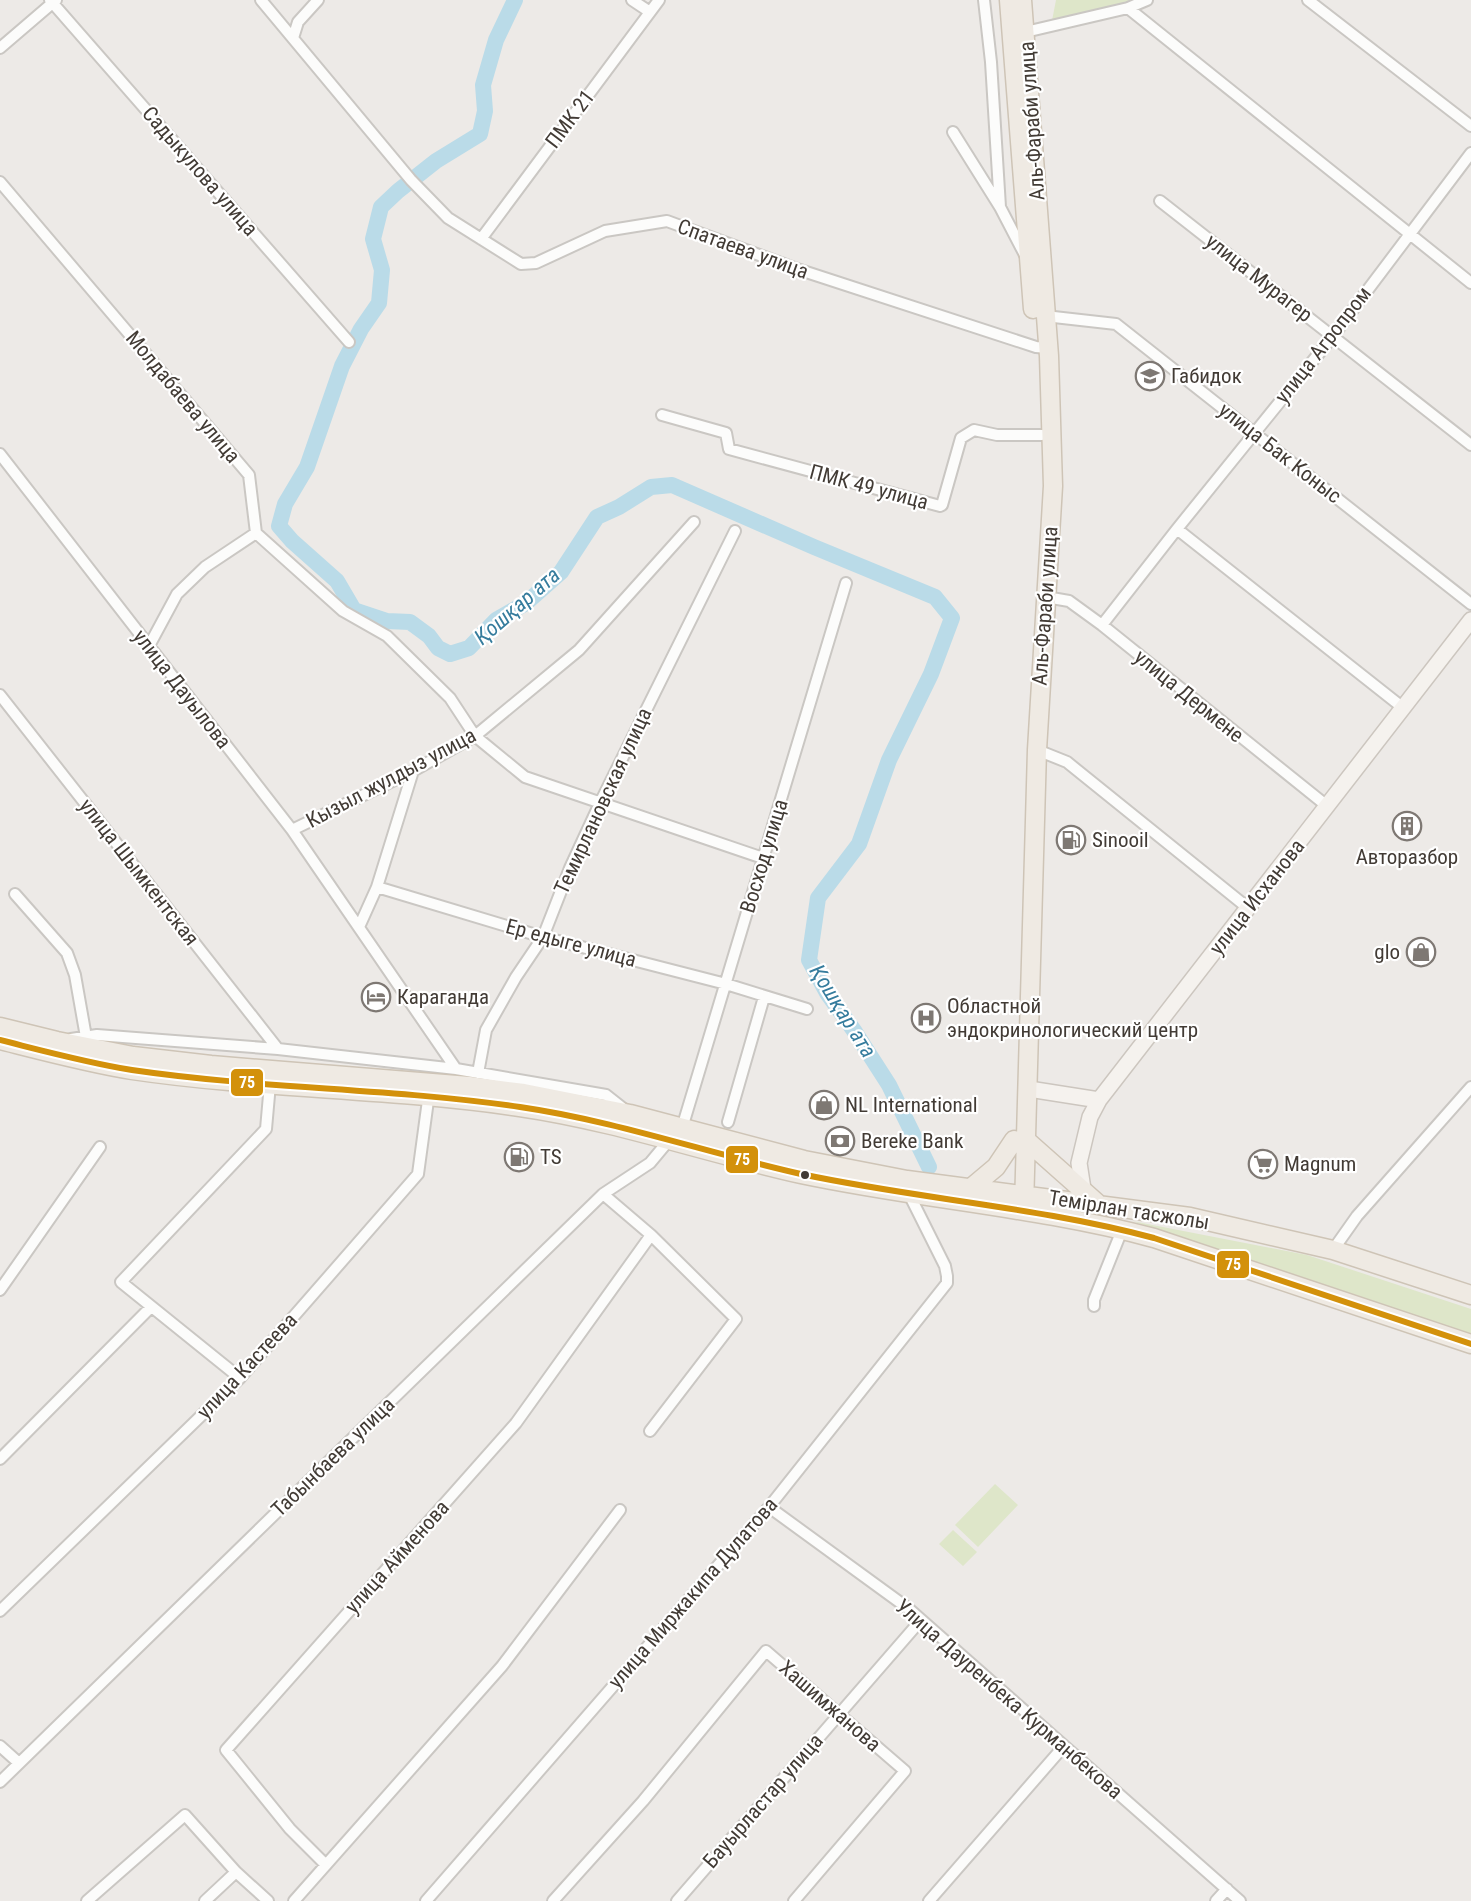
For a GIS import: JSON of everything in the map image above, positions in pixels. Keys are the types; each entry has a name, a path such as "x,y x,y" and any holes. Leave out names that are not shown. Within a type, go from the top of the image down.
{"main road":[{"name":"Аль-Фараби улица","path":"1009,0 1018,33 1043,263 1045,316 1042,347 1041,486 1025,750 1017,1090 1020,1140 1019,1202"},
{"name":"Аль-Фараби улица","path":"1020,1140 1029,1089 1037,750 1053,486 1042,347 1029,263 1018,33 1022,0"},
{"name":"улица Исханова","path":"1083,1189 1079,1163 1090,1117 1099,1100 1471,620"},
{"name":"Темірлан тасжолы","path":"0,1027 133,1056 430,1090 615,1125 676,1134 907,1180 971,1188 1189,1250 1471,1344"},
{"name":"Темірлан тасжолы","path":"0,1040 131,1070 270,1084 524,1093 630,1114 676,1134 801,1174 909,1194 1019,1202 1097,1203 1197,1218 1333,1250 1471,1295"},
{"path":"1029,1089 1099,1100"},
{"path":"971,1188 996,1167 1020,1140 1083,1189 1097,1203"},
{"path":"1189,1250 1184,1240 1183,1228 1197,1218"}],"street":[{"name":"Спатаева улица","path":"261,0 411,180 448,218 521,264 536,263 605,231 667,221 800,270 1042,347"},
{"path":"293,38 298,22 318,0"},
{"path":"632,0 650,12"},
{"name":"ПМК 21","path":"481,239 659,0"},
{"path":"984,0 991,62 1000,207"},
{"path":"1018,33 1128,8 1147,0"},
{"path":"1308,0 1471,126"},
{"path":"0,48 53,1"},
{"name":"Садыкулова улица","path":"53,1 350,342"},
{"path":"1128,8 1471,283"},
{"path":"953,132 1000,207 1029,263"},
{"name":"улица Агропром","path":"1102,625 1333,336 1471,153"},
{"name":"Молдабаева улица","path":"0,182 249,475 256,533"},
{"name":"улица Мурагер","path":"1160,201 1471,445"},
{"name":"улица Бак Коныс","path":"1045,316 1116,324 1471,604"},
{"name":"ПМК 49 улица","path":"662,415 726,433 729,449 940,506 961,438 967,433 974,430 997,435 1042,435"},
{"name":"улица Дауылова","path":"0,454 292,830 456,1069"},
{"name":"Кызыл жулдыз улица","path":"292,830 413,771 476,736 579,650 694,522"},
{"path":"1177,529 1402,707"},
{"name":"Темирлановская улица","path":"478,1073 486,1030 516,977 543,938 570,868 601,801 735,531"},
{"path":"149,646 177,594 205,567 256,533 343,611 387,636 450,698 476,736 525,777 763,858"},
{"name":"Восход улица","path":"676,1134 726,984 846,583"},
{"name":"улица Дермене","path":"1046,597 1069,602 1102,625 1327,806"},
{"name":"улица Шымкентская","path":"0,695 278,1049"},
{"path":"1037,750 1067,762 1248,908"},
{"path":"358,927 376,887 413,771"},
{"name":"Ер едыге улица","path":"376,887 543,938 726,984 807,1009"},
{"path":"15,894 67,954 75,975 86,1036"},
{"path":"728,1122 764,997"},
{"path":"57,1041 97,1035 278,1049 456,1069 606,1095 630,1114"},
{"path":"240,1378 121,1282 266,1129 270,1084"},
{"path":"1333,1250 1357,1216 1471,1087"},
{"name":"улица Кастеева","path":"0,1611 240,1378 418,1174 430,1090"},
{"name":"Табынбаева улица","path":"0,1782 603,1194 650,1163 676,1134"},
{"path":"0,1290 100,1147"},
{"path":"603,1194 651,1235 736,1319 650,1431"},
{"name":"улица Миржакипа Дулатова","path":"426,1901 769,1507 946,1283 945,1266 909,1194"},
{"path":"1094,1306 1094,1300 1122,1230"},
{"name":"улица Айменова","path":"326,1865 290,1828 226,1750 516,1423 651,1235"},
{"path":"0,1459 151,1306"},
{"name":"Улица Дауренбека Курманбекова","path":"769,1507 921,1620 1240,1901"},
{"path":"294,1901 502,1666 620,1510"},
{"name":"Бауырластар улица","path":"677,1901 921,1620"},
{"name":"Хашимжанова","path":"553,1901 643,1801 766,1651 905,1771 794,1901"},
{"path":"0,1746 20,1763"},
{"path":"929,1901 1064,1746"},
{"path":"87,1901 185,1815 236,1872 268,1901"},
{"path":"205,1901 236,1872"},
{"path":"1216,1901 1227,1889"}],"green space":[{"path":"1056,0 1147,0 1050,31"},
{"path":"1132,1221 1307,1255 1471,1309 1471,1334"},
{"path":"995,1484 1018,1505 978,1547 955,1525"},
{"path":"953,1530 977,1552 963,1566 939,1544"}],"waterway":[{"name":"Қошқар ата","path":"515,0 496,40 483,85 485,111 480,134 436,161 381,207 373,239 382,270 379,303 361,329 342,366 307,467 285,504 279,526 292,541 337,581 354,610 387,621 410,622 429,636 438,648 450,654 469,648 496,620 526,603 561,572 597,517 619,507 651,487 672,485 935,597 952,618 931,674 889,760 859,844 818,898 809,960 827,993 889,1085 929,1167"}],"transit line":[{"name":"75","path":"0,1040 132,1070 229,1081 423,1096 556,1113 801,1174 1111,1227 1154,1238 1471,1344"}],"place":[{"name":"Габидок","path":"1150,376"},
{"name":"Авторазбор","path":"1407,826"},
{"name":"Sinooil","path":"1071,840"},
{"name":"glo","path":"1421,952"},
{"name":"Караганда","path":"376,997"},
{"name":"Областной эндокринологический центр","path":"926,1018"},
{"name":"NL International","path":"824,1105"},
{"name":"Bereke Bank","path":"840,1141"},
{"name":"TS","path":"519,1157"},
{"name":"Magnum","path":"1263,1164"}]}
